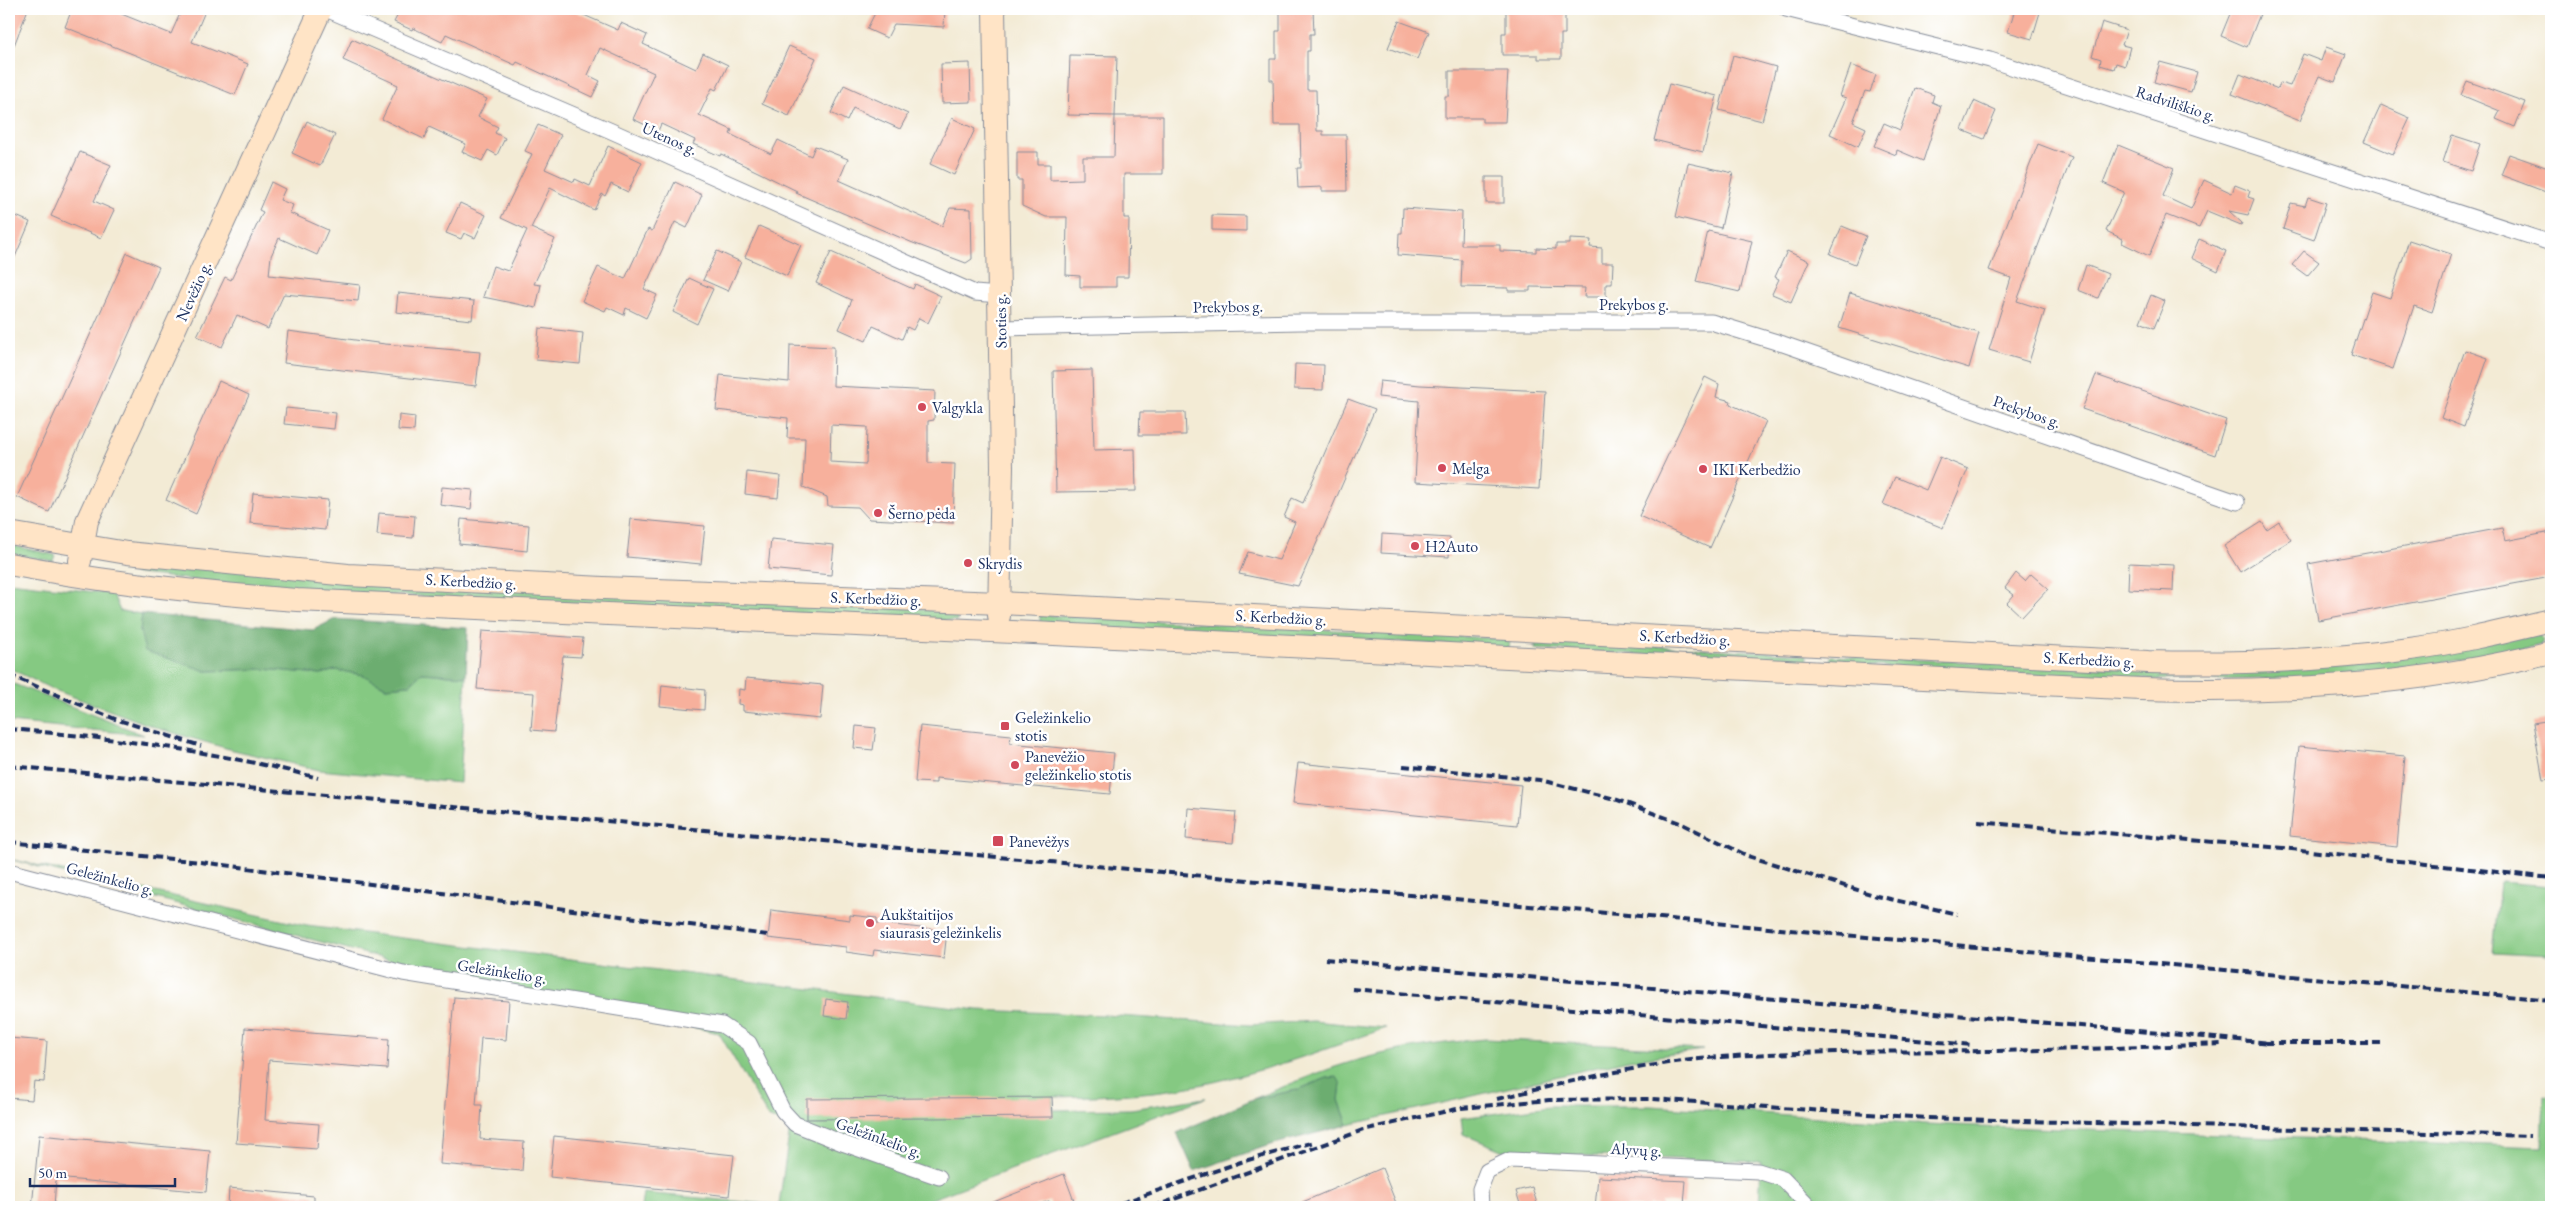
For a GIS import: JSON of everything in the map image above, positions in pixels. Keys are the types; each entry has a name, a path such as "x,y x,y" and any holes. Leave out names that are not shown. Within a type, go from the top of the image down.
{"main road":[{"name":"Nevėžio g.","path":"78,576 87,521 321,9"},
{"name":"Stoties g.","path":"994,9 1003,504 998,632"},
{"name":"S. Kerbedžio g.","path":"9,533 82,546 246,566 348,575 1000,603 2148,662 2222,664 2296,661 2411,649 2551,620"},
{"name":"S. Kerbedžio g.","path":"9,564 78,576 228,595 297,600 998,632 1523,660 2217,692 2303,690 2401,680 2551,652"},
{"path":"1523,660 1524,629"},
{"path":"1819,674 1820,644"}],"street":[{"name":"Utenos g.","path":"326,9 609,130 975,293 999,295"},
{"name":"Radviliškio g.","path":"1786,9 1990,60 2551,243"},
{"name":"Prekybos g.","path":"1000,328 1301,322 1711,322 1783,344 2237,502"},
{"name":"Geležinkelio g.","path":"9,871 403,973 722,1025 749,1043 783,1111 795,1124 939,1177"},
{"name":"Alyvų g.","path":"1481,1207 1480,1189 1487,1171 1510,1160 1758,1171 1783,1179 1810,1207"}],"green space":[{"path":"9,545 55,555 53,561 9,554"},
{"path":"131,563 958,611 957,621 284,590 131,573"},
{"path":"9,582 113,594 120,611 142,614 140,631 205,671 263,669 321,674 336,670 363,675 386,687 409,685 422,673 466,676 460,783 319,770 229,749 160,729 52,689 9,668"},
{"path":"142,614 313,630 335,619 468,628 466,676 422,673 409,685 386,687 363,675 336,670 321,674 263,669 206,671 145,651 140,631"},
{"path":"1040,615 1510,639 1509,648 1040,625"},
{"path":"2538,634 2543,640 2541,645 2512,651 2394,669 2305,677 2187,680 2127,679 1831,664 1831,656 2184,671"},
{"path":"1535,640 1806,654 1808,660 1805,663 1535,649"},
{"path":"9,682 144,735 9,722"},
{"path":"9,859 307,926 978,1010 1105,1015 1250,1025 1313,1021 1386,1028 1288,1062 1214,1082 1172,1090 1104,1096 1053,1097 1053,1110 1131,1109 1205,1098 910,1207 641,1207 643,1193 779,1205 790,1127 768,1117 719,1033 404,964"},
{"path":"2500,882 2551,886 2551,956 2493,953"},
{"path":"1486,1039 1703,1050 1628,1060 1348,1125 1339,1100 1341,1084 1327,1078 1297,1090 1253,1099 1325,1071 1373,1056 1429,1045"},
{"path":"1337,1077 1341,1084 1339,1100 1348,1125 1270,1145 1194,1171 1177,1133 1253,1099 1297,1090 1327,1078"},
{"path":"2544,1095 2551,1096 2551,1207 1763,1207 1759,1206 1761,1162 1508,1153 1463,1134 1461,1118 1550,1106 1651,1106 1926,1124 2542,1147"}],"building":[{"path":"9,9 28,9 10,56 9,56"},
{"path":"72,9 109,9 171,34 182,9 206,9 192,42 248,64 235,95 65,27"},
{"path":"401,9 570,9 618,30 621,23 647,35 643,44 696,69 703,53 728,65 716,90 712,88 699,115 732,130 730,134 771,154 778,140 811,156 815,146 848,159 839,180 942,226 950,208 971,209 972,259 966,263 913,243 796,193 797,191 721,154 720,156 693,144 695,140 661,124 658,131 633,119 654,73 600,48 588,75 600,81 592,97 517,62 515,65 446,34 442,42 413,28 412,30 394,22"},
{"path":"877,9 945,9 944,27 894,24 887,38 867,29"},
{"path":"1280,9 1313,9 1314,34 1310,34 1310,51 1307,51 1307,90 1316,90 1317,131 1323,131 1323,135 1346,135 1347,191 1322,191 1322,187 1298,188 1297,168 1301,168 1300,125 1274,125 1273,80 1270,80 1270,59 1276,59 1276,31 1280,31"},
{"path":"1506,9 1565,12 1565,34 1561,34 1561,59 1538,59 1538,55 1502,55 1502,33 1506,33"},
{"path":"2015,9 2041,9 2032,39 2008,32"},
{"path":"2232,9 2262,9 2247,47 2221,36"},
{"path":"1399,21 1429,32 1417,59 1388,48"},
{"path":"2102,22 2127,30 2122,45 2130,47 2125,66 2116,63 2114,69 2100,65 2101,59 2092,56"},
{"path":"352,39 487,99 478,117 498,127 495,133 505,138 497,155 488,150 482,161 462,152 466,144 429,127 424,139 382,119 398,85 343,60"},
{"path":"789,46 816,58 789,116 762,104"},
{"path":"2326,47 2346,54 2335,82 2319,76 2300,121 2232,94 2240,74 2278,89 2280,83 2290,86 2303,54 2321,61"},
{"path":"1070,55 1117,56 1115,116 1068,115"},
{"path":"1733,55 1776,67 1762,121 1719,110"},
{"path":"2160,62 2197,72 2191,92 2154,82"},
{"path":"970,63 971,102 942,103 941,64"},
{"path":"1851,65 1876,75 1870,92 1865,91 1853,122 1866,128 1858,147 1830,134 1846,98 1840,96"},
{"path":"1449,71 1508,71 1505,122 1482,122 1482,118 1445,118 1445,96 1449,96"},
{"path":"2467,81 2525,102 2515,127 2496,119 2500,111 2461,95"},
{"path":"1669,84 1717,96 1703,152 1654,140"},
{"path":"844,85 908,114 900,129 853,108 847,121 831,113"},
{"path":"1915,88 1934,95 1932,102 1941,106 1923,161 1897,150 1896,155 1874,146 1884,123 1900,130"},
{"path":"1974,101 1996,111 1984,139 1962,130"},
{"path":"2381,105 2410,118 2393,154 2364,142"},
{"path":"1115,116 1163,116 1163,174 1124,174 1124,218 1129,218 1128,277 1116,277 1116,287 1080,287 1080,276 1066,275 1067,217 1046,217 1022,206 1022,180 1017,180 1017,152 1038,152 1038,164 1050,164 1050,180 1083,179 1083,157 1114,157"},
{"path":"952,118 975,129 954,175 930,164"},
{"path":"307,121 335,135 320,166 292,153"},
{"path":"538,125 561,135 545,169 574,182 575,179 590,186 608,146 642,162 628,192 611,184 605,196 602,194 594,210 550,188 531,228 555,239 534,284 541,285 536,308 483,297 493,266 508,271 527,230 501,218 532,154 525,151"},
{"path":"2452,135 2480,144 2471,171 2443,162"},
{"path":"2038,144 2072,157 2017,301 2045,310 2029,362 1989,350 2011,278 1989,270"},
{"path":"2118,145 2174,168 2163,196 2191,209 2204,180 2232,193 2235,185 2250,191 2248,197 2254,199 2248,215 2229,211 2242,223 2241,225 2207,211 2199,228 2166,215 2149,256 2122,243 2123,239 2106,231 2124,192 2103,183"},
{"path":"80,152 111,165 94,201 114,210 101,238 51,216"},
{"path":"2509,154 2551,169 2551,194 2501,175"},
{"path":"1688,163 1733,173 1721,228 1676,217"},
{"path":"1486,177 1504,177 1504,203 1486,203"},
{"path":"271,182 285,189 280,200 293,205 290,213 328,230 317,255 279,238 271,256 269,275 360,285 358,301 284,294 268,329 237,315 222,347 197,336 225,277 231,280 263,212 259,210"},
{"path":"675,182 702,195 687,228 675,222 644,289 657,295 646,318 626,308 624,315 607,307 605,311 582,301 598,267 625,279 648,229 652,231"},
{"path":"2308,197 2326,203 2314,240 2283,229 2291,203 2305,206"},
{"path":"460,203 486,215 475,238 464,233 461,239 446,233"},
{"path":"1403,208 1462,212 1461,245 1500,245 1500,251 1536,252 1536,248 1556,249 1556,244 1570,244 1570,239 1591,240 1590,247 1602,248 1602,263 1613,263 1612,284 1606,284 1606,297 1584,297 1585,288 1530,287 1530,291 1508,291 1508,288 1461,287 1462,260 1398,255 1399,233 1402,233"},
{"path":"9,213 30,222 9,271"},
{"path":"1212,215 1246,216 1246,231 1212,230"},
{"path":"759,226 801,245 787,276 745,257"},
{"path":"1842,226 1866,236 1855,264 1830,254"},
{"path":"1708,231 1752,241 1740,292 1696,282"},
{"path":"2199,239 2226,251 2218,271 2191,258"},
{"path":"2409,240 2451,254 2432,312 2414,306 2393,369 2351,355 2372,292 2390,298"},
{"path":"717,251 741,262 728,291 703,280"},
{"path":"1787,251 1809,261 1791,302 1772,294 1779,279 1775,277"},
{"path":"2304,251 2319,262 2307,276 2292,265"},
{"path":"831,252 913,289 915,284 941,296 928,323 919,318 913,330 907,327 902,339 873,326 866,341 839,329 852,300 816,283"},
{"path":"127,253 159,267 49,512 17,497"},
{"path":"2086,265 2108,274 2098,298 2078,290"},
{"path":"689,278 713,289 697,324 673,312"},
{"path":"398,293 474,301 472,320 396,312"},
{"path":"1850,293 1979,333 1969,368 1839,328"},
{"path":"2151,295 2165,301 2154,328 2140,322"},
{"path":"539,328 583,333 580,364 536,360"},
{"path":"288,331 385,344 480,352 476,386 284,363"},
{"path":"790,345 834,347 833,386 935,391 934,420 928,421 928,463 955,464 953,523 869,519 858,507 828,506 827,497 803,487 805,438 787,438 788,418 716,410 720,375 789,382","holes":["831,425 867,427 866,464 830,462"]},
{"path":"2465,350 2488,358 2464,427 2441,418"},
{"path":"1295,364 1324,365 1323,390 1294,389"},
{"path":"1092,370 1094,450 1135,449 1136,491 1056,492 1053,371"},
{"path":"2096,375 2226,420 2215,455 2082,409"},
{"name":"IKI Kerbedžio","path":"1705,377 1719,384 1716,397 1731,401 1730,404 1766,421 1710,548 1639,516"},
{"path":"219,381 249,395 196,514 166,500"},
{"path":"1380,381 1420,385 1545,391 1539,489 1415,482 1419,401 1378,397"},
{"path":"1348,399 1375,409 1298,586 1239,574 1248,552 1279,560 1295,522 1284,517 1292,498 1303,503"},
{"path":"286,408 336,413 334,429 284,424"},
{"path":"1140,412 1185,412 1186,435 1139,435"},
{"path":"399,415 415,417 414,431 398,430"},
{"path":"1940,457 1968,469 1943,528 1883,504 1895,477 1926,490"},
{"path":"747,472 780,476 778,498 745,494"},
{"path":"442,487 473,490 471,509 440,505"},
{"path":"253,493 328,500 325,530 250,523"},
{"path":"379,513 415,516 413,538 377,535"},
{"path":"461,519 529,525 527,551 459,544"},
{"path":"631,519 705,526 701,564 627,557"},
{"path":"2262,522 2267,530 2279,522 2291,540 2240,572 2224,546"},
{"path":"2502,528 2505,541 2551,532 2551,577 2318,620 2308,564"},
{"name":"H2Auto","path":"1382,534 1450,538 1449,557 1381,553"},
{"path":"771,539 834,545 831,575 768,569"},
{"path":"2129,563 2174,565 2173,591 2128,589"},
{"path":"2016,573 2025,581 2031,574 2048,589 2022,617 2007,603 2014,595 2005,588"},
{"path":"482,631 583,638 581,657 563,656 554,732 531,730 534,693 477,689"},
{"path":"746,678 823,685 820,719 743,711 743,705 738,704 739,689 745,690"},
{"path":"662,685 705,690 704,710 660,706"},
{"path":"2551,720 2551,779 2543,780 2533,723"},
{"path":"856,726 876,728 873,750 854,748"},
{"name":"Panevėžio geležinkelio stotis","path":"920,726 1011,735 1010,743 1114,753 1110,794 936,778 936,783 915,782"},
{"path":"2299,746 2405,756 2397,847 2290,836"},
{"path":"1298,763 1521,785 1517,825 1293,803"},
{"path":"1188,808 1236,812 1233,843 1186,839"},
{"path":"771,910 850,920 850,915 877,918 877,923 947,931 944,958 874,950 873,956 846,952 846,947 768,938"},
{"path":"454,997 509,1001 506,1040 481,1038 476,1105 482,1105 480,1139 524,1142 522,1171 440,1164"},
{"path":"826,999 848,1002 846,1019 824,1016"},
{"path":"245,1028 389,1039 387,1069 269,1060 265,1120 319,1124 317,1149 236,1143"},
{"path":"9,1038 47,1041 44,1082 34,1081 32,1100 9,1098"},
{"path":"1052,1097 1053,1117 807,1119 807,1099"},
{"path":"39,1135 210,1151 206,1192 56,1178 54,1207 32,1207"},
{"path":"554,1136 734,1155 729,1196 550,1177"},
{"path":"1382,1168 1396,1203 1383,1207 1291,1207"},
{"path":"1064,1174 1074,1201 1057,1207 1052,1207 1049,1201 1032,1207 981,1207"},
{"path":"1598,1177 1686,1181 1684,1204 1661,1202 1661,1206 1650,1205 1650,1207 1595,1207"},
{"path":"1532,1187 1538,1207 1521,1207 1516,1191"},
{"path":"229,1188 314,1196 314,1207 228,1207"}],"railway":[{"path":"9,675 115,719 201,746"},
{"path":"9,729 87,737 203,753 318,778"},
{"path":"9,766 2551,1000"},
{"path":"1403,766 1540,780 1615,799 1680,823 1748,856 1877,896 1957,914"},
{"path":"1978,822 2283,848 2551,878"},
{"path":"9,842 200,862 768,935"},
{"path":"1325,959 2272,1043"},
{"path":"1352,989 1972,1045"},
{"path":"2265,1043 2385,1043"},
{"path":"1497,1099 1576,1080 1629,1070 1682,1061 1744,1055 2017,1051 2223,1044"},
{"path":"1153,1207 1363,1130 1461,1108 1549,1100 1652,1099 1926,1118 2530,1136"},
{"path":"1110,1207 1241,1162 1314,1142"}],"place":[{"name":"Valgykla","path":"922,407"},
{"name":"Melga","path":"1442,468"},
{"name":"IKI Kerbedžio","path":"1703,469"},
{"name":"Šerno pėda","path":"878,513"},
{"name":"H2Auto","path":"1415,546"},
{"name":"Skrydis","path":"968,563"},
{"name":"Geležinkelio stotis","path":"1005,726"},
{"name":"Panevėžio geležinkelio stotis","path":"1015,765"},
{"name":"Panevėžys","path":"998,841"},
{"name":"Aukštaitijos siaurasis geležinkelis","path":"870,923"}]}
